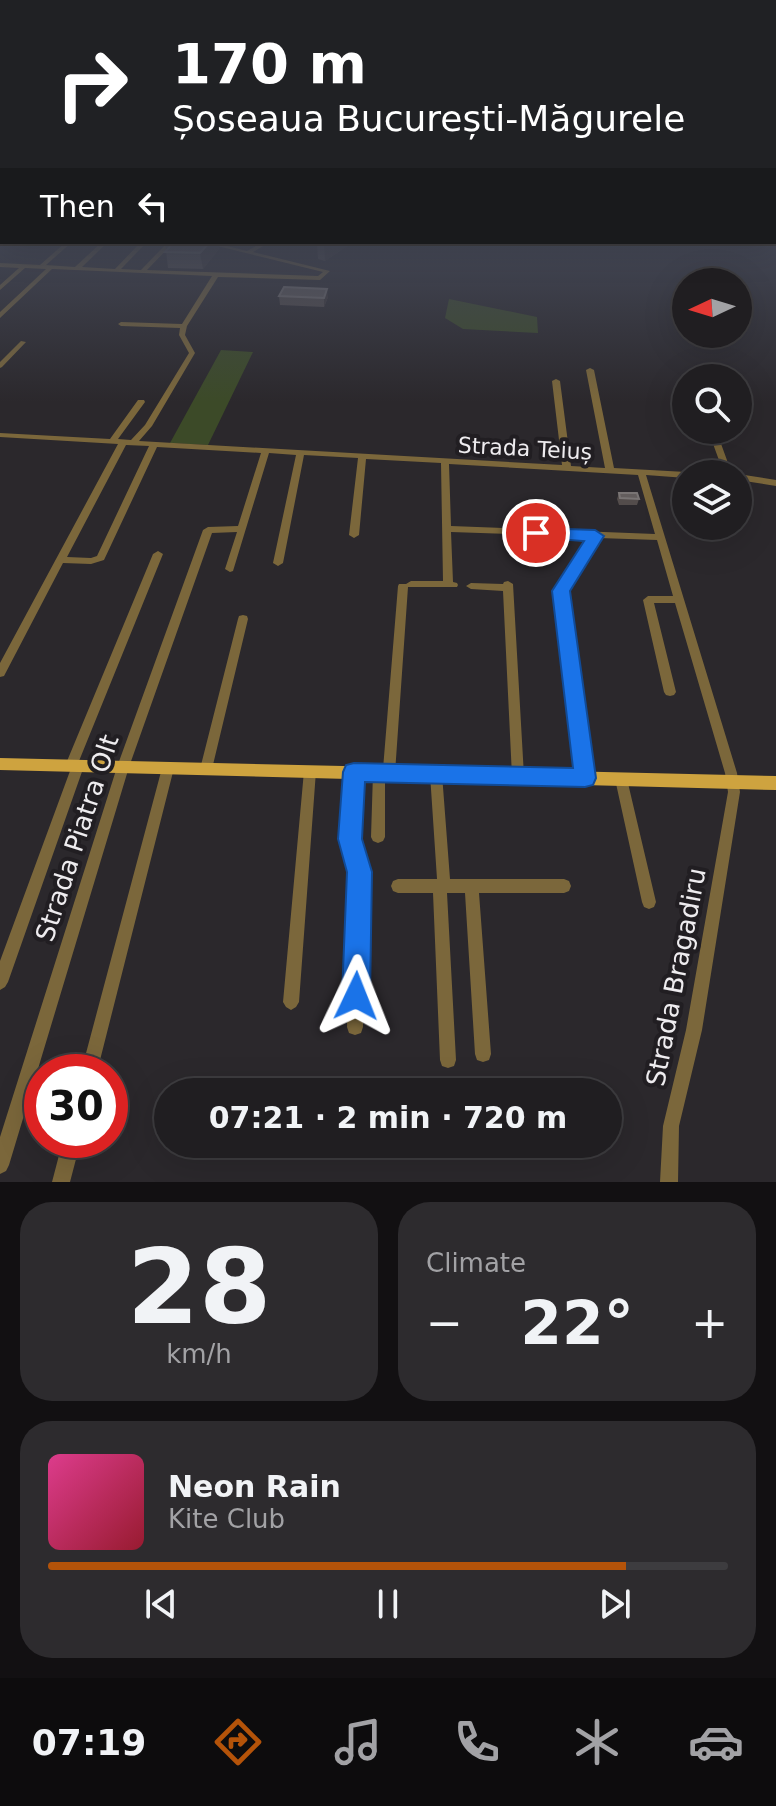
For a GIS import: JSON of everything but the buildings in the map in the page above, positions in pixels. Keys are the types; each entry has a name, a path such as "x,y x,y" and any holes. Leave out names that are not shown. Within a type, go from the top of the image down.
{"main road":[{"path":"0,764 733,782 775,787"}],"street":[{"path":"0,316 26,291"},
{"path":"123,443 148,426 192,353 182,335 184,326 206,291"},
{"path":"121,324 184,326"},
{"path":"0,366 23,342"},
{"path":"590,370 610,471"},
{"path":"556,381 567,469"},
{"path":"0,673 123,443 141,402"},
{"name":"Strada Teiuș","path":"0,435 265,453 672,474"},
{"path":"60,560 91,561 101,558 154,444"},
{"path":"230,569 265,453"},
{"path":"278,563 300,455"},
{"path":"354,535 362,457"},
{"path":"388,773 407,585 452,586 445,461"},
{"path":"641,472 733,782"},
{"path":"752,479 776,483"},
{"name":"Strada Piatra Olt","path":"0,1165 123,767 210,529 242,529"},
{"path":"448,529 660,537"},
{"path":"585,778 561,591 595,536"},
{"path":"0,982 75,766 158,554"},
{"path":"471,586 508,586 518,776"},
{"path":"670,692 648,600 680,599"},
{"path":"206,769 243,619"},
{"path":"378,837 403,666"},
{"path":"94,1054 168,768"},
{"path":"291,1002 310,771"},
{"path":"354,772 350,839 359,872 355,1027"},
{"path":"436,774 448,1060"},
{"path":"621,779 649,902"},
{"name":"Strada Bragadiru","path":"669,1182 671,1126 694,1030 733,782"},
{"path":"398,886 564,886"},
{"path":"472,887 483,1054"},
{"path":"61,1182 67,1158"}],"green space":[{"path":"449,299 537,317 538,333 463,329 445,318"},
{"path":"221,350 253,352 208,445 170,443"}],"route":[{"path":"356,996 359,866 350,839 354,772 585,778 561,591 595,536 536,533"}]}
